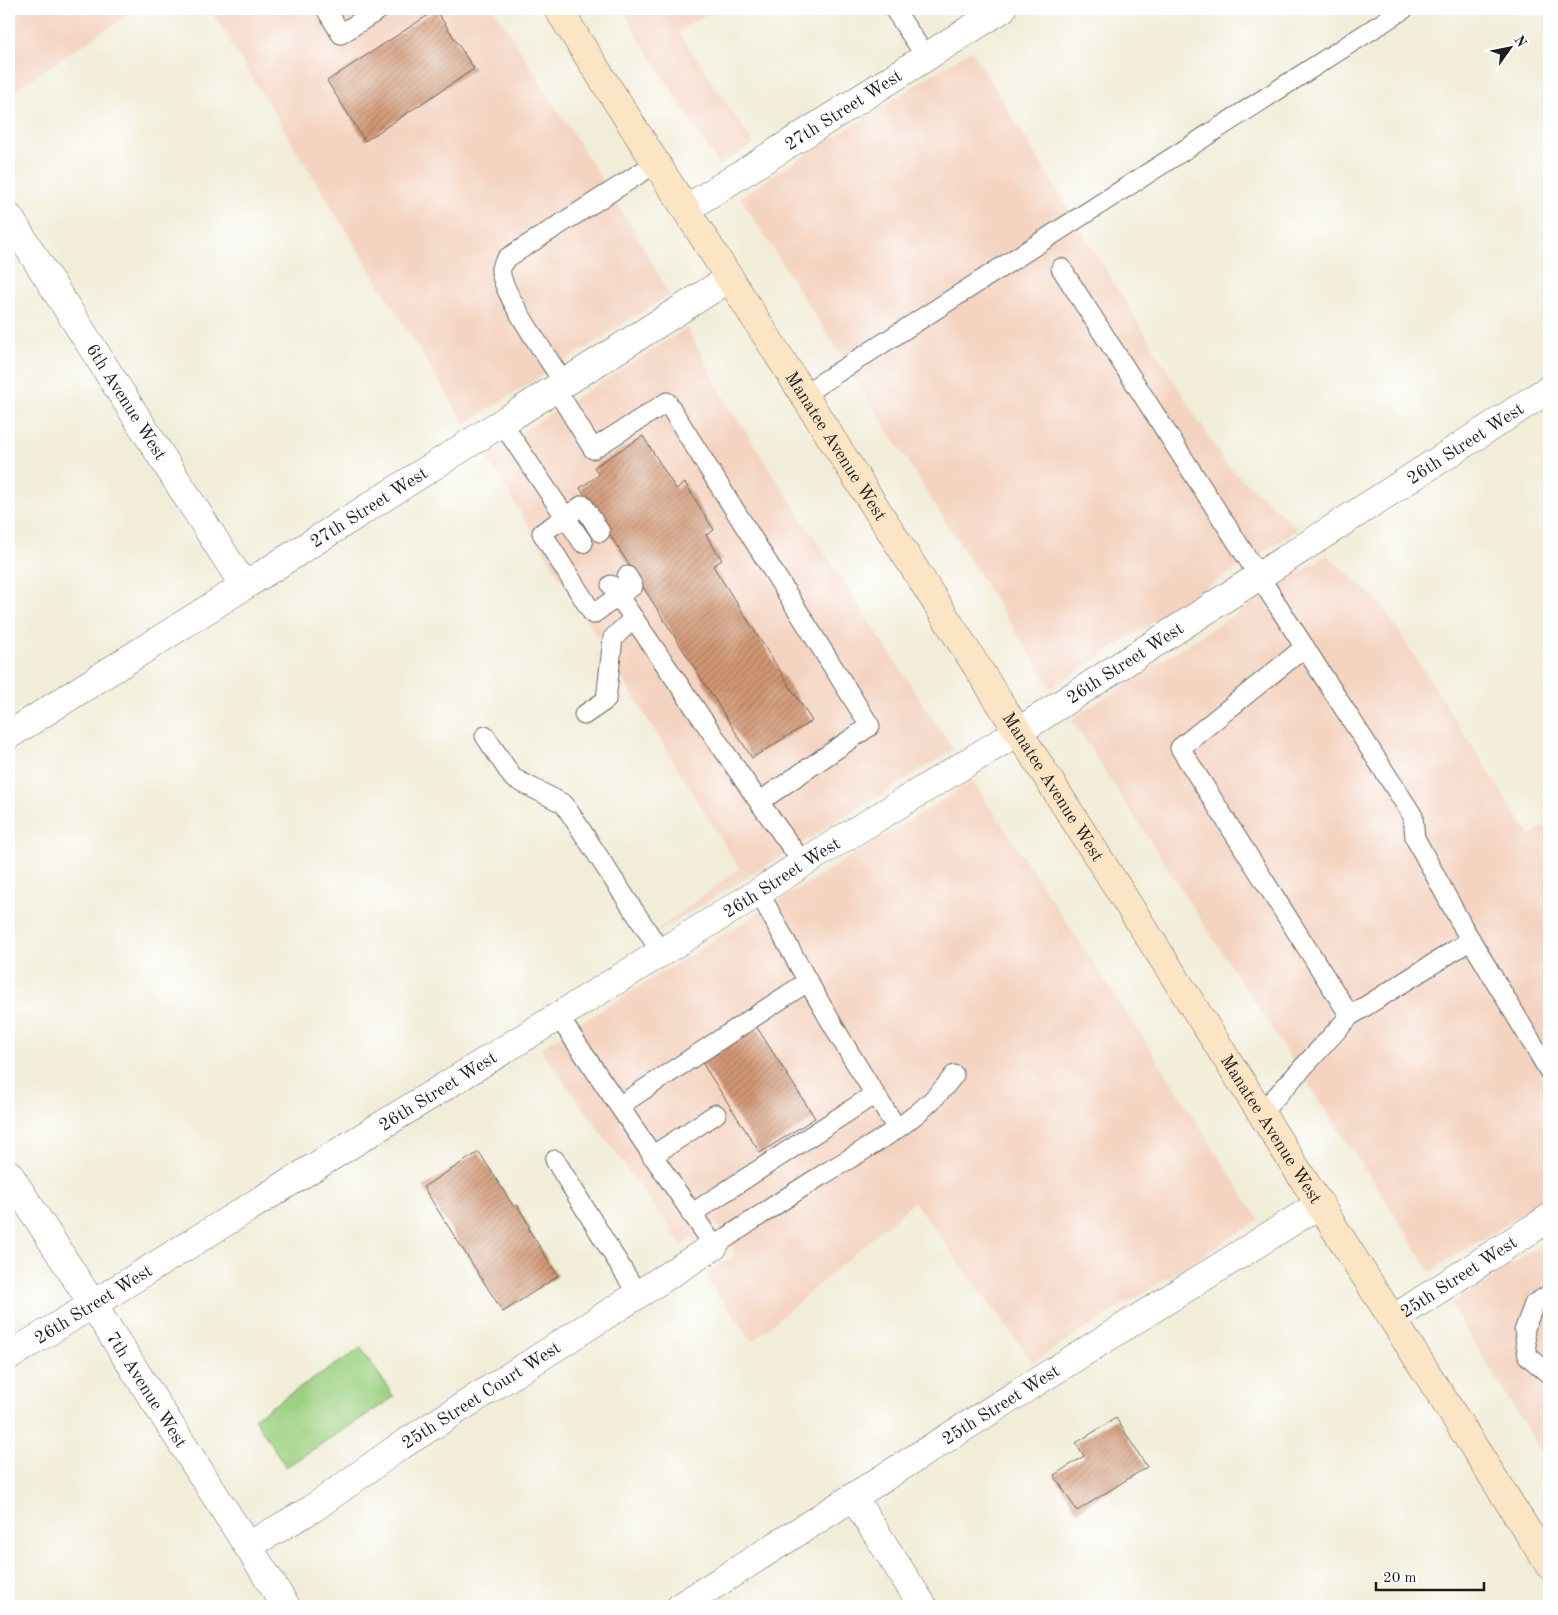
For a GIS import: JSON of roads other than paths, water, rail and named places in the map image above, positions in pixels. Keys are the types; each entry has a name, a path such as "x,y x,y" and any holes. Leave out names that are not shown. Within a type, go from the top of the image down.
{"main road":[{"name":"Manatee Avenue West","path":"558,9 1549,1565"}],"street":[{"name":"27th Street West","path":"686,209 1002,9"},
{"name":"6th Avenue West","path":"9,216 244,586"},
{"name":"27th Street West","path":"9,735 730,278"},
{"name":"26th Street West","path":"9,1356 759,892 803,862 1019,731 1549,388"},
{"name":"7th Avenue West","path":"9,1174 286,1606"},
{"name":"25th Street West","path":"681,1606 853,1496 1320,1204"},
{"name":"25th Street West","path":"1393,1319 1549,1218"},
{"name":"25th Street Court West","path":"248,1546 312,1509 396,1449 714,1246"},
{"path":"853,1496 923,1606"}],"lane":[{"path":"326,9 341,34 380,9"},
{"path":"894,9 926,57"},
{"path":"804,394 1404,9"},
{"path":"656,163 507,258 501,269 503,282 593,448 667,402 870,726 760,802"},
{"path":"1061,268 1413,816 1415,838 1470,940 1549,1071"},
{"path":"502,423 583,543"},
{"path":"600,532 583,505 542,533 593,614 619,585 634,618 803,862"},
{"path":"584,715 606,700 613,638 634,618"},
{"path":"1305,647 1180,748 1350,1016"},
{"path":"485,736 513,778 564,804 661,952"},
{"path":"759,892 807,982 875,1094 898,1128"},
{"path":"1262,1112 1350,1016 1470,940"},
{"path":"619,1106 807,982"},
{"path":"558,1016 714,1246 806,1185 898,1128 942,1091 954,1075"},
{"path":"691,1214 875,1094"},
{"path":"652,1156 716,1114"},
{"path":"555,1160 638,1295"},
{"path":"1549,1295 1534,1304 1524,1330 1528,1356 1549,1374"}]}
